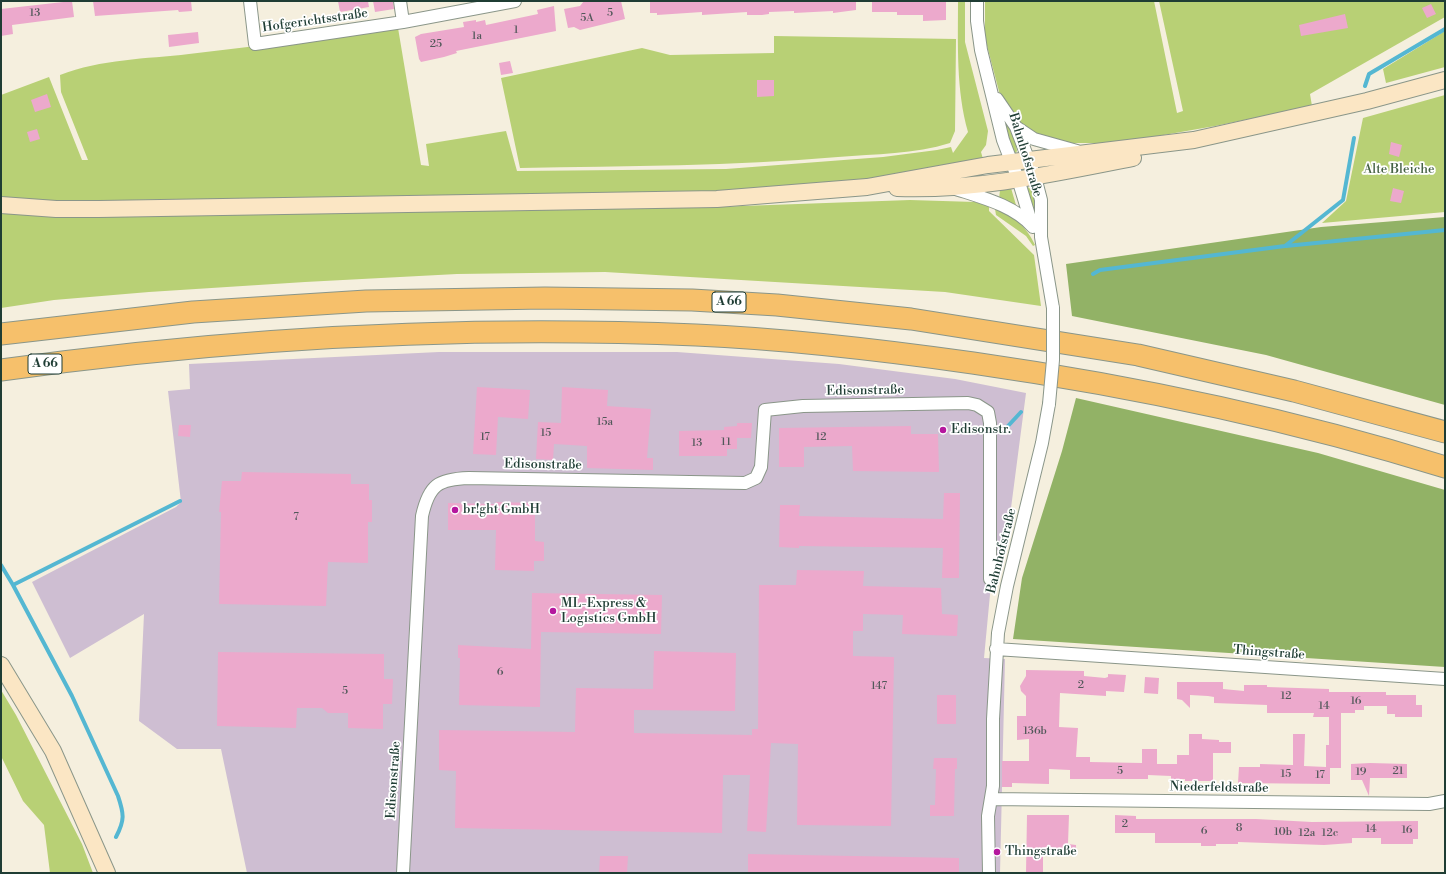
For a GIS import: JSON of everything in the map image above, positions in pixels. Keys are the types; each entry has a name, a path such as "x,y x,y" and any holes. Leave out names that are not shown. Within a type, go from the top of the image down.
{"highway":[{"name":"A 66","path":"1,334 193,312 366,301 545,298 692,300 777,305 911,319 1138,355 1294,391 1445,432"},
{"name":"A 66","path":"1,370 88,358 322,338 437,333 578,332 696,335 769,340 907,354 1134,389 1290,423 1445,468"}],"main road":[{"path":"867,187 919,189 950,187 1035,177 1137,157 1194,140 1359,102 1445,80"},
{"path":"1,205 56,209 99,209 717,199 867,187 988,164 1090,154 1194,140"},
{"path":"1,665 53,752 108,873"}],"street":[{"name":"Hofgerichtsstraße","path":"250,1 255,44 403,22 515,1"},
{"path":"400,1 403,22"},
{"name":"Bahnhofstraße","path":"977,1 979,37 1003,140 1018,179 1032,225"},
{"name":"Bahnhofstraße","path":"989,873 988,816 991,799 996,649 1004,601 1042,443 1049,404 1054,360 1054,308 1041,237 1041,200 1035,177 1016,128 992,93"},
{"name":"Bahnhofstraße","path":"1016,128 1040,142 1090,154"},
{"name":"Bahnhofstraße","path":"950,187 995,202 1016,213 1032,225 1041,237"},
{"name":"Edisonstraße","path":"402,873 422,516 428,496 436,485 442,481 469,478 745,483 756,478 761,467 765,410 803,406 968,404 981,407"},
{"name":"Bahnhofstraße","path":"981,407 988,412 990,423 990,579"},
{"name":"Thingstraße","path":"996,649 1445,679"},
{"name":"Niederfeldstraße","path":"991,799 1429,804 1445,801"}],"shaded area":[{"path":"439,352 677,352 839,364 955,379 1026,393 1011,508 991,584 984,658 1005,659 1000,873 247,873 221,749 177,749 139,721 144,614 70,658 32,582 176,507 181,502 168,391 190,389 189,364"}],"green space":[{"path":"958,1 965,1 965,42 988,131 986,145 981,152 983,159 878,178 724,192 57,201 1,197 1,95 49,77 82,160 88,160 61,92 60,75 91,66 124,60 173,56 398,28 421,165 429,166 426,144 506,131 517,171 726,169 883,157 951,147 953,153 968,132 961,100 958,50"},
{"path":"985,1 1154,1 1177,113 1183,111 1159,1 1445,1 1445,17 1310,94 1312,106 1215,126 1118,143 1069,143 1043,137 1021,124 1001,99 985,38"},
{"path":"1445,31 1445,67 1386,83 1383,69"},
{"path":"774,36 956,39 955,131 950,143 937,147 909,151 799,160 679,165 520,168 501,78 642,48 670,55 774,53"},
{"name":"Alte Bleiche","path":"1445,95 1445,212 1322,223 1346,201 1363,118"},
{"path":"1004,119 1015,136 1017,151 1015,154 1010,147"},
{"path":"1028,187 1035,199 1038,224 1027,189"},
{"path":"1011,188 1015,206 999,199 1000,190"},
{"path":"910,200 975,202 989,206 989,211 1034,255 1041,306 945,292 605,272 457,274 305,282 54,300 1,308 1,212 714,207"},
{"path":"995,209 1013,217 1019,222 1024,227 1035,245 1033,246 1026,236 996,215"},
{"path":"1445,217 1445,405 1266,355 1072,316 1066,264 1321,227"},
{"path":"1076,398 1318,453 1445,490 1445,667 1013,639 1022,578 1062,451"},
{"path":"1,690 16,715 82,844 93,873 50,873 44,825 23,801 1,756"}],"building":[{"path":"72,1 74,17 12,25 13,34 1,36 1,9"},
{"path":"93,1 191,1 192,11 179,12 178,10 95,16"},
{"path":"338,1 368,1 369,7 340,12"},
{"path":"373,1 393,1 394,9 375,12"},
{"path":"584,1 621,1 625,19 580,30 574,27 568,28 564,9 580,6"},
{"path":"650,1 856,1 856,10 833,13 833,11 794,13 794,11 769,12 769,14 762,15 747,15 747,12 702,15 702,12 657,15 657,13 650,13"},
{"path":"872,1 946,1 946,20 923,21 923,15 897,15 897,12 872,12"},
{"path":"1431,4 1436,14 1427,18 1422,8"},
{"path":"554,6 556,31 456,51 457,53 421,62 419,59 415,37 421,34 464,27 463,22 476,20 476,22 485,20 486,25 538,14 537,10"},
{"path":"1345,14 1348,28 1301,36 1299,25"},
{"path":"198,32 199,43 169,47 168,35"},
{"path":"510,61 513,73 501,75 499,63"},
{"path":"757,80 774,80 774,96 757,97"},
{"path":"47,94 51,107 35,112 31,100"},
{"path":"37,129 40,139 30,142 27,132"},
{"path":"1391,142 1402,145 1399,157 1389,154"},
{"path":"1393,188 1404,191 1401,203 1390,201"},
{"path":"477,387 530,390 528,419 498,417 496,455 473,454"},
{"path":"562,387 608,390 607,406 651,409 647,458 653,458 653,470 587,468 587,446 554,444 553,460 536,459 538,422 561,423"},
{"path":"737,423 752,423 751,438 737,438 737,449 727,449 727,456 679,456 679,431 724,430 724,427 737,426"},
{"path":"179,425 191,425 190,437 178,436"},
{"path":"911,426 911,434 938,434 939,472 853,471 852,446 804,447 804,467 779,467 779,428"},
{"path":"242,472 351,474 351,484 369,484 369,500 372,500 372,522 368,522 368,563 328,562 326,606 219,604 221,512 219,512 222,481 241,481"},
{"path":"944,493 960,493 959,578 942,578 943,548 779,547 780,505 800,505 799,516 943,519"},
{"path":"496,502 535,503 535,541 544,542 544,561 534,561 534,571 495,570 496,530 448,530 448,503 496,504"},
{"path":"797,570 864,571 863,586 941,588 942,614 958,615 957,636 902,634 903,615 863,614 863,631 853,631 853,656 894,657 891,826 797,825 798,744 771,743 766,832 747,831 750,775 723,775 722,833 455,828 456,771 439,770 439,730 575,732 576,688 653,689 654,651 736,653 735,711 634,710 634,733 752,735 752,729 758,729 759,585 796,585"},
{"path":"532,593 662,595 661,634 541,632 540,707 459,705 460,658 458,658 458,645 531,649"},
{"path":"218,652 384,654 384,679 393,679 392,704 383,704 383,729 348,728 348,713 328,713 322,708 297,708 296,728 217,726"},
{"path":"1026,670 1084,671 1084,676 1105,678 1108,677 1108,674 1126,675 1124,692 1106,691 1106,696 1060,693 1059,727 1078,728 1076,757 1090,757 1090,762 1142,763 1142,749 1157,749 1157,764 1177,764 1177,755 1189,755 1189,734 1202,734 1202,739 1219,740 1219,742 1231,742 1231,753 1213,753 1213,781 1185,781 1185,779 1171,779 1171,776 1148,775 1148,779 1070,779 1070,770 1049,769 1049,784 1012,783 1012,787 1002,787 1002,761 1029,761 1029,739 1017,740 1017,716 1026,716 1026,696 1021,691 1020,686 1026,676"},
{"path":"1145,677 1159,678 1158,694 1144,693"},
{"path":"1177,682 1223,682 1223,689 1244,691 1244,685 1267,685 1267,687 1329,689 1329,692 1386,692 1386,695 1416,695 1416,705 1422,705 1422,717 1395,717 1395,714 1387,714 1387,706 1364,706 1364,710 1355,710 1355,713 1341,713 1341,768 1330,768 1330,784 1238,783 1239,767 1260,767 1260,764 1293,765 1293,734 1305,734 1304,766 1326,767 1326,745 1329,745 1329,717 1313,717 1314,713 1267,713 1267,705 1214,703 1214,697 1208,696 1190,695 1190,708 1182,700 1177,699"},
{"path":"937,695 956,695 956,724 937,724"},
{"path":"934,758 957,758 957,769 955,769 954,816 930,816 930,805 935,805 936,769 933,769"},
{"path":"1351,764 1407,764 1407,778 1370,778 1369,796 1362,780 1351,780"},
{"path":"1027,815 1069,815 1068,844 1076,845 1076,854 1043,854 1043,873 1026,873"},
{"path":"1115,815 1136,816 1136,819 1256,819 1312,822 1418,821 1418,839 1413,839 1413,844 1381,844 1381,838 1352,838 1352,843 1324,845 1238,842 1238,844 1201,846 1201,843 1155,843 1155,833 1115,833"},
{"path":"748,854 959,858 959,873 748,873"},
{"path":"600,856 628,856 627,873 599,873"}],"waterway":[{"path":"1365,86 1369,74 1445,29"},
{"path":"1093,274 1100,270 1285,246 1343,200 1354,138"},
{"path":"1286,246 1445,230"},
{"path":"1008,426 1021,412"},
{"path":"116,837 123,817 118,796 72,696 13,585 180,501"},
{"path":"1,565 13,585"}],"place":[{"name":"Edisonstr.","path":"943,430"},
{"name":"br!ght GmbH","path":"455,510"},
{"name":"ML-Express & Logistics GmbH","path":"553,611"},
{"name":"Thingstraße","path":"997,852"}]}
